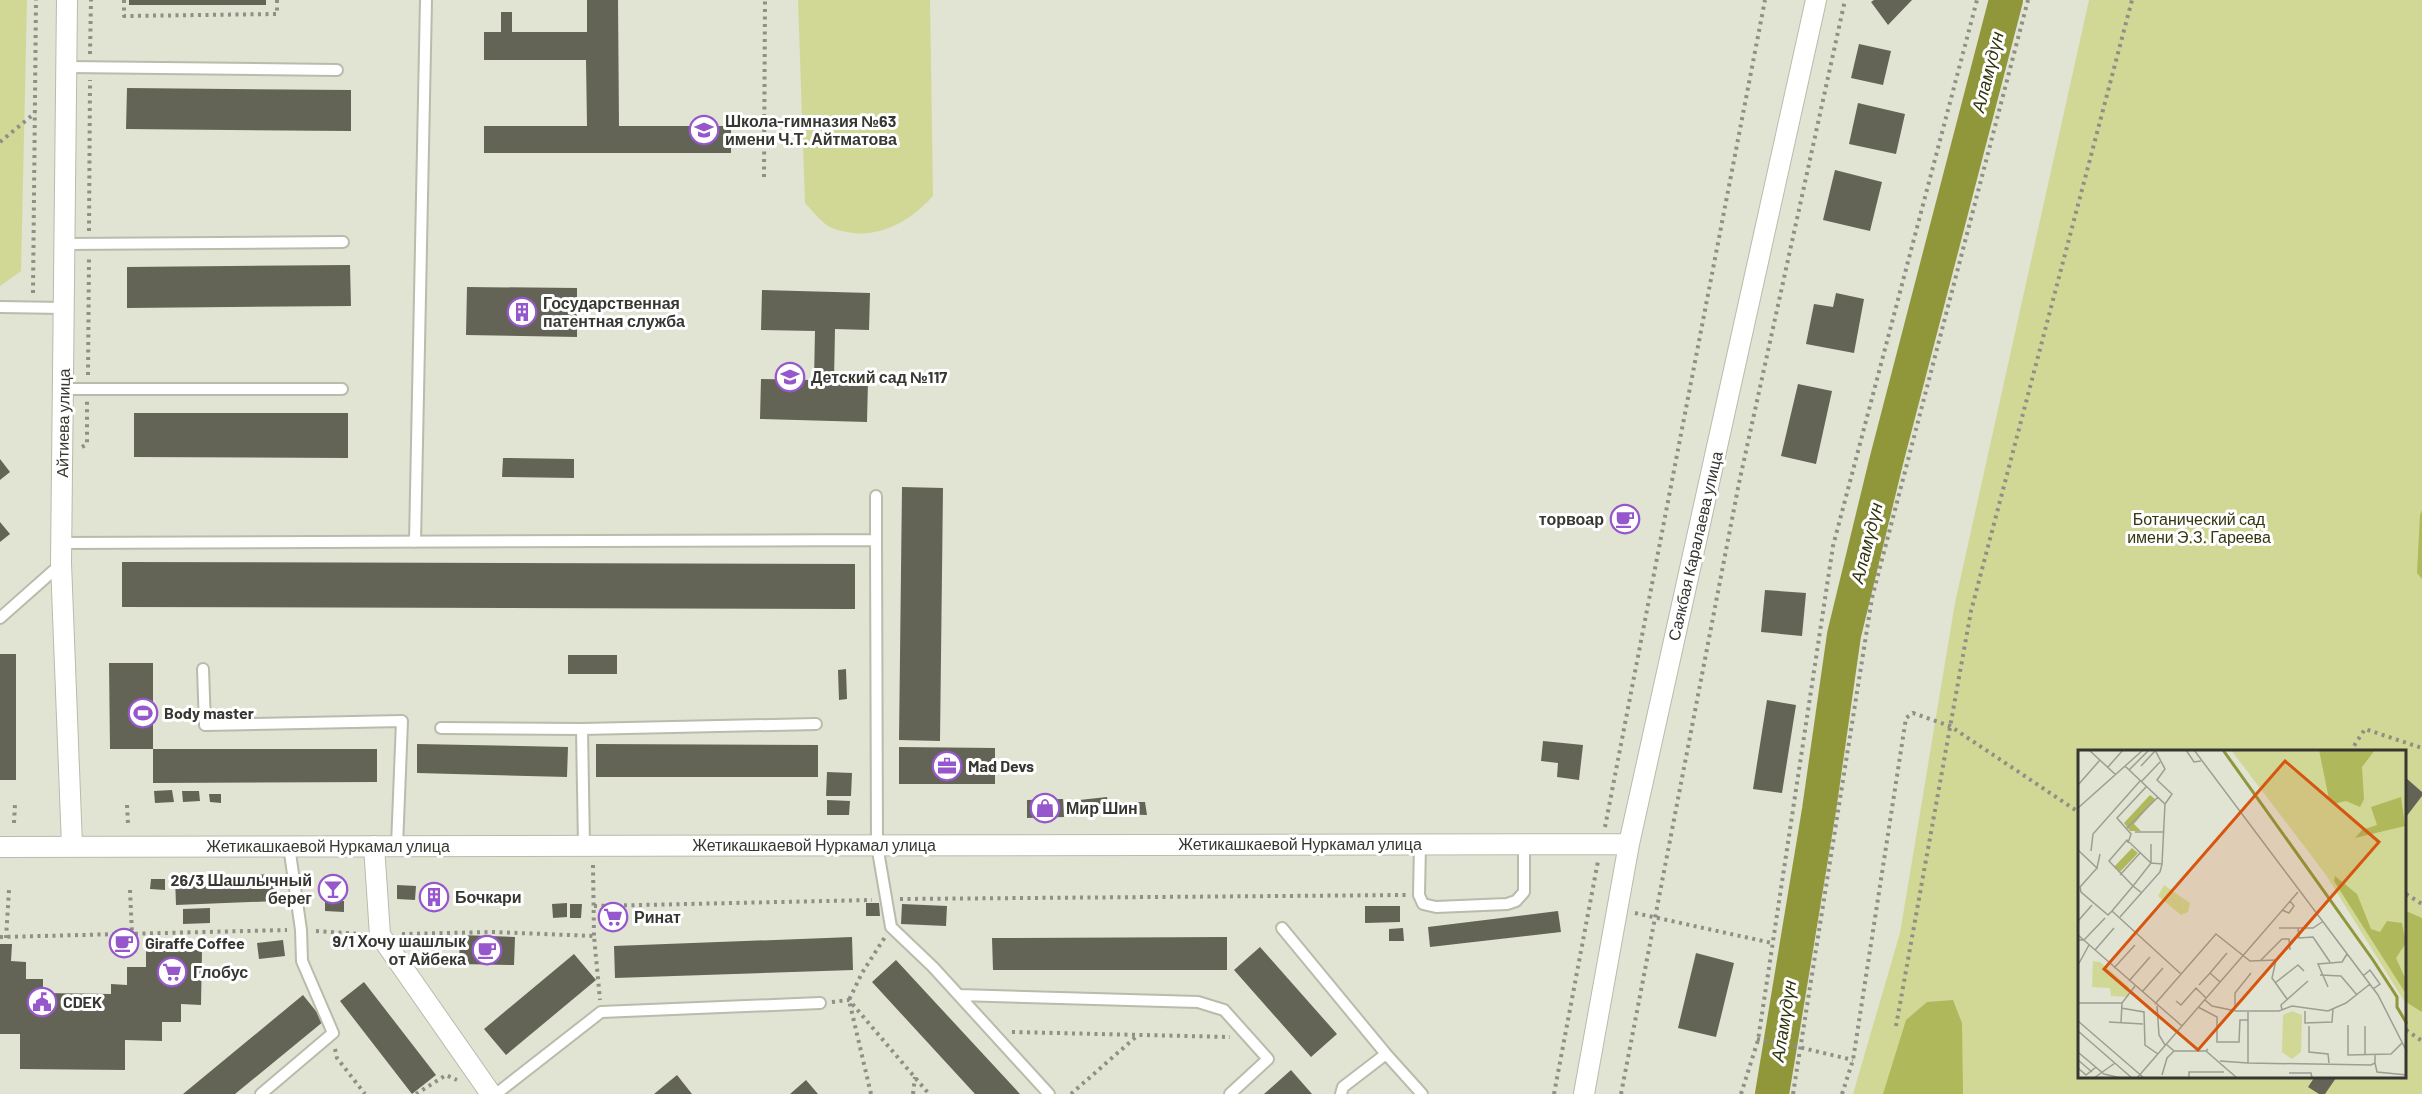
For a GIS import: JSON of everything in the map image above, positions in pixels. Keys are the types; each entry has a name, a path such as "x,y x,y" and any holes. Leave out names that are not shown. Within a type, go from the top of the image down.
{"street":[{"name":"Айтиева улица","path":"67,0 61,563 72,846"},
{"name":"Саякбая Каралаева улица","path":"1584,1094 1629,844 1816,0"},
{"name":"Жетикашкаевой Нуркамал улица","path":"0,847 1629,844"},
{"path":"374,846 380,935 491,1094"}],"lane":[{"path":"415,542 426,0"},
{"path":"67,67 337,70"},
{"path":"65,244 343,242"},
{"path":"0,307 64,308"},
{"path":"63,389 342,389"},
{"path":"876,496 877,845 891,927 959,995 1049,1094"},
{"path":"62,543 876,540"},
{"path":"0,618 61,563"},
{"path":"203,669 205,725 402,721 397,846"},
{"path":"441,728 582,729 816,724"},
{"path":"582,729 588,846"},
{"path":"1420,844 1419,895 1423,904 1436,907 1507,904 1516,901 1524,892 1524,844"},
{"path":"261,1094 333,1033 302,961 301,930 289,846"},
{"path":"1282,928 1422,1094"},
{"path":"959,995 1198,1002 1224,1010 1268,1059 1230,1094"},
{"path":"496,1094 601,1011 820,1003"},
{"path":"1341,1094 1343,1087 1386,1054"}],"path":[{"path":"33,307 36,0"},
{"path":"124,0 124,16 136,16 277,14 277,0"},
{"path":"764,177 765,0"},
{"path":"1554,1094 1765,0"},
{"path":"1621,1094 1739,483 1845,0"},
{"path":"1741,1094 1758,1040 1833,546 1977,0"},
{"path":"1793,1094 1872,598 2028,0"},
{"path":"1896,1026 1971,611 2132,0"},
{"path":"0,142 35,113"},
{"path":"1842,1094 1853,1060 1906,718 1913,713 1950,726 2078,812"},
{"path":"2351,750 2365,729 2422,748"},
{"path":"14,823 15,804"},
{"path":"127,805 128,825"},
{"path":"588,846 601,1011"},
{"path":"6,938 9,890"},
{"path":"130,891 132,934"},
{"path":"594,906 885,900 1419,895"},
{"path":"2407,895 2422,904"},
{"path":"1590,903 1772,943"},
{"path":"871,1094 849,1000 862,973 891,927"},
{"path":"0,937 301,930 380,935 493,932 594,936"},
{"path":"820,1003 849,1000"},
{"path":"849,1000 929,1094"},
{"path":"992,1031 1248,1037"},
{"path":"2407,1031 2422,1041"},
{"path":"333,1033 337,1058 365,1094"},
{"path":"1071,1094 1138,1035"},
{"path":"1758,1040 1800,1047 1853,1060"},
{"path":"416,1094 446,1075 467,1084"},
{"path":"913,1094 915,1077"}],"green space":[{"path":"0,0 27,0 21,271 0,286"},
{"path":"798,0 930,0 933,196 900,223 874,232 846,232 832,228 821,221 805,203"},
{"name":"Ботанический сад имени Э.З. Гареева","path":"2089,0 2422,0 2422,1094 1853,1094 1900,933 1955,603"},
{"path":"2422,510 2422,579 2417,573"},
{"path":"2407,911 2422,918 2422,1012 2407,1003"},
{"path":"1953,1000 1962,1023 1963,1094 1883,1094 1906,1020 1927,1002"}],"building":[{"path":"129,0 266,0 266,5 129,5"},
{"path":"587,0 618,0 619,126 731,126 731,153 484,153 484,126 587,126 586,60 484,60 484,32 501,32 501,12 512,12 512,32 587,32"},
{"path":"1874,0 1912,0 1888,25 1871,2"},
{"path":"1859,44 1891,51 1883,85 1851,78"},
{"path":"127,88 351,90 351,131 126,129"},
{"path":"1858,103 1905,114 1896,154 1849,144"},
{"path":"1835,170 1882,182 1870,231 1823,220"},
{"path":"350,265 351,306 127,308 127,267"},
{"name":"Государственная патентная служба","path":"467,287 577,288 577,337 466,335"},
{"path":"762,290 870,293 869,330 835,329 834,380 868,381 867,422 760,419 761,379 814,380 815,331 761,330"},
{"path":"1836,293 1864,299 1854,353 1806,344 1814,304 1833,307"},
{"path":"1798,384 1832,391 1816,464 1781,456"},
{"path":"134,413 348,413 348,458 134,457"},
{"path":"503,458 574,459 574,478 502,477"},
{"path":"0,459 10,472 0,480"},
{"path":"902,487 943,488 940,741 899,740"},
{"path":"0,522 10,534 0,542"},
{"path":"122,562 855,564 855,609 122,607"},
{"path":"1765,590 1806,593 1802,636 1761,632"},
{"path":"0,654 16,654 16,780 0,780"},
{"path":"568,655 617,655 617,674 568,674"},
{"path":"109,663 153,663 153,749 110,749"},
{"path":"846,669 847,699 839,700 838,670"},
{"path":"1767,700 1796,705 1782,793 1753,789"},
{"path":"1543,741 1583,745 1579,780 1557,777 1558,763 1541,761"},
{"path":"417,744 568,747 567,777 417,773"},
{"path":"596,744 818,745 818,777 596,777"},
{"name":"Mad Devs","path":"899,747 995,748 995,784 899,784"},
{"path":"153,749 377,749 377,782 153,783"},
{"path":"827,772 852,773 851,796 826,796"},
{"path":"2407,779 2422,792 2422,796 2407,816"},
{"path":"172,790 174,802 155,803 154,791"},
{"path":"182,791 199,791 200,801 183,802"},
{"path":"209,794 221,794 221,803 210,802"},
{"path":"1107,797 1109,813 1072,817 1070,801"},
{"name":"Мир Шин","path":"1063,799 1064,817 1027,818 1027,800"},
{"path":"827,800 850,801 849,815 827,815"},
{"path":"1115,802 1145,802 1147,815 1115,814"},
{"path":"275,874 276,901 176,905 175,878"},
{"path":"151,879 165,879 165,890 150,889"},
{"path":"397,885 416,886 415,900 397,899"},
{"name":"Бочкари","path":"423,889 446,890 445,906 423,904"},
{"path":"325,901 344,901 344,912 325,911"},
{"path":"567,903 567,917 553,918 552,904"},
{"path":"866,903 879,903 880,916 866,916"},
{"path":"570,904 582,904 581,918 570,918"},
{"path":"902,904 947,906 946,926 901,924"},
{"path":"1365,906 1400,906 1400,922 1365,923"},
{"path":"210,908 210,923 183,924 183,909"},
{"name":"Ринат","path":"603,909 625,909 624,924 603,924"},
{"path":"1558,911 1561,932 1430,947 1428,927"},
{"path":"1403,928 1404,941 1389,941 1389,929"},
{"name":"9/1 Хочу шашлык от Айбека","path":"460,935 515,937 514,965 459,964"},
{"path":"852,937 853,970 615,978 614,946"},
{"path":"1227,937 1227,970 993,970 992,938"},
{"path":"283,940 285,956 259,959 257,943"},
{"path":"0,944 12,944 11,961 26,962 26,979 43,979 43,993 111,994 111,984 127,985 127,967 146,967 146,950 202,950 201,1005 181,1004 181,1022 162,1022 162,1041 125,1040 125,1070 20,1069 20,1034 0,1034"},
{"path":"1260,947 1337,1034 1311,1057 1234,970"},
{"path":"1696,953 1734,963 1716,1037 1678,1028"},
{"path":"574,954 596,980 506,1055 484,1029"},
{"path":"896,960 1020,1094 975,1094 872,982"},
{"path":"364,982 436,1075 412,1094 340,1001"},
{"path":"303,995 324,1021 235,1094 183,1094"},
{"path":"1291,1070 1312,1094 1264,1094"},
{"path":"677,1075 692,1094 654,1094"},
{"path":"2313,1079 2335,1079 2325,1094 2319,1094 2308,1087"},
{"path":"806,1080 818,1094 790,1094"}],"waterway":[{"name":"Аламүдүн","path":"1772,1094 1819,810 1844,635 1886,462 2006,0"}],"place":[{"name":"Школа-гимназия №63 имени Ч.Т. Айтматова","path":"704,130"},
{"name":"Государственная патентная служба","path":"522,312"},
{"name":"Детский сад №117","path":"790,377"},
{"name":"торвоар","path":"1625,519"},
{"name":"Body master","path":"143,713"},
{"name":"Mad Devs","path":"947,766"},
{"name":"Мир Шин","path":"1045,808"},
{"name":"26/3 Шашлычный берег","path":"333,889"},
{"name":"Бочкари","path":"434,897"},
{"name":"Ринат","path":"613,917"},
{"name":"Giraffe Coffee","path":"124,943"},
{"name":"9/1 Хочу шашлык от Айбека","path":"487,950"},
{"name":"Глобус","path":"172,972"},
{"name":"CDEK","path":"42,1002"}]}
